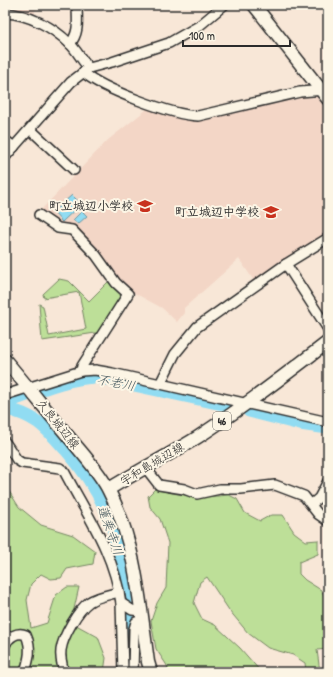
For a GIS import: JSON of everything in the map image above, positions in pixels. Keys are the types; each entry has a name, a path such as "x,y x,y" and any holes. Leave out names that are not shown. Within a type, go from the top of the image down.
{"main road":[{"path":"254,5 326,93"},
{"name":"宇和島城辺線","path":"151,672 148,662 134,570 127,537 109,489 197,437 247,404 328,342"},
{"name":"久良城辺線","path":"5,360 85,457 109,489"}],"street":[{"path":"70,44 76,37 78,27 77,5"},
{"path":"5,157 71,82 86,70 169,43 199,26 224,5"},
{"path":"5,14 27,18 59,34 70,44 86,70 100,84 188,115 198,116 300,92 326,93"},
{"path":"30,129 74,170"},
{"path":"5,140 14,147"},
{"path":"39,215 58,228 72,230 96,255 116,282 128,294 82,366 81,371"},
{"path":"160,384 175,354 197,327 286,264 328,238"},
{"path":"286,264 328,329"},
{"path":"5,395 81,371 95,370 328,422"},
{"path":"5,442 17,460 22,463 60,468 64,471 91,517 108,552 119,592 121,603 122,672"},
{"path":"145,467 159,486 184,489 197,494 220,489 241,489 275,484 304,496 312,504 318,514 328,521"},
{"path":"312,504 319,498 328,481"},
{"path":"64,672 61,650 65,635 80,610 89,602 100,596 119,592"},
{"path":"121,603 141,615 136,622 134,629 133,672"},
{"path":"5,645 15,634 22,633 26,635 29,642 30,658 25,672"}],"shaded area":[{"path":"5,5 37,5 33,18 5,11"},
{"path":"318,97 328,111 328,236 255,282 239,259 184,308 184,313 177,322 162,308 127,289 96,247 73,226 60,225 41,210 108,140 151,106 182,118 192,119 302,98"}],"green space":[{"path":"112,278 126,295 102,332 42,341 39,304 43,306 49,336 86,329 79,292 44,298 43,294 59,279 69,281 89,301"},
{"path":"5,485 19,507 41,525 73,535 95,551 93,564 67,569 61,578 51,579 41,574 31,584 27,600 31,628 47,623 56,595 67,587 79,587 74,609 69,621 98,637 106,658 104,672 5,672"},
{"path":"155,489 192,496 229,495 237,499 245,513 260,521 271,515 283,515 294,532 306,541 318,540 318,554 299,562 299,574 305,580 321,590 328,602 328,649 317,650 320,672 306,672 305,663 293,655 268,648 248,633 229,610 207,577 200,582 194,603 202,619 215,625 240,648 261,672 170,672 156,649 151,621 157,603 166,588 168,543 160,519 150,507 148,496"}],"water":[{"path":"72,195 81,204 62,222 53,212"},
{"path":"82,211 87,216 78,224 73,220"}],"waterway":[{"name":"不老川","path":"5,405 10,401 64,382 97,377 231,406"},
{"name":"蓮乗寺川","path":"5,409 25,415 40,424 53,435 83,471 107,512 116,540 123,572 127,622 128,672"},
{"name":"不老川","path":"249,411 300,424 328,428"}],"place":[{"name":"町立城辺小学校","path":"145,206"},
{"name":"町立城辺中学校","path":"271,212"}]}
